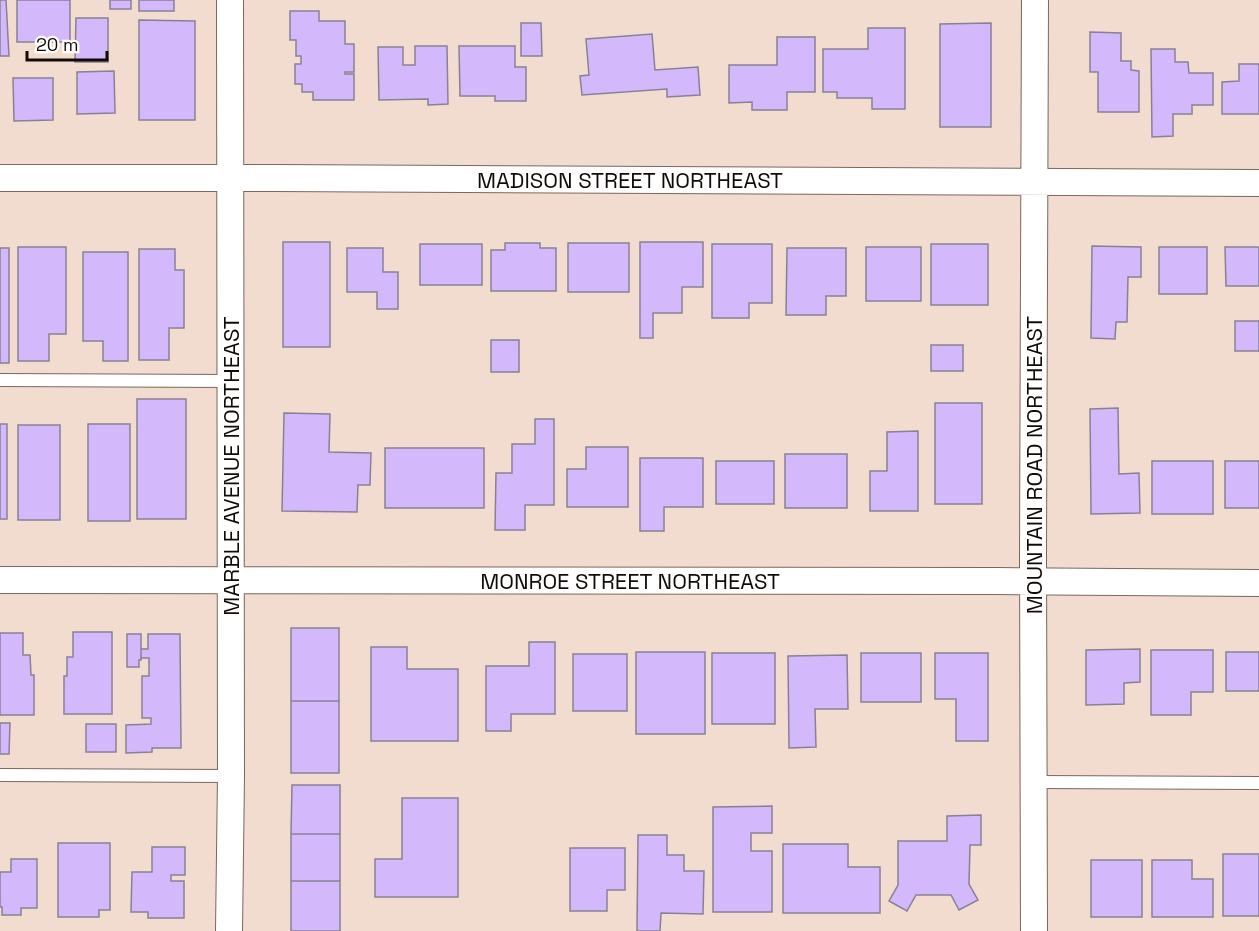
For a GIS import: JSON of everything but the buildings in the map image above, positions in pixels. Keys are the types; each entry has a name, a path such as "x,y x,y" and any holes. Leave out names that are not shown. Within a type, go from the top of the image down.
{"street":[{"name":"MARBLE AVENUE NORTHEAST","path":"229,931 231,777 230,0"},
{"name":"MOUNTAIN ROAD NORTHEAST","path":"1034,931 1035,0"},
{"name":"MADISON STREET NORTHEAST","path":"0,178 1259,183"},
{"name":"MONROE STREET NORTHEAST","path":"0,580 1259,583"}],"lane":[{"path":"0,380 231,381"},
{"path":"0,775 231,777"},
{"path":"1034,782 1259,783"}]}
